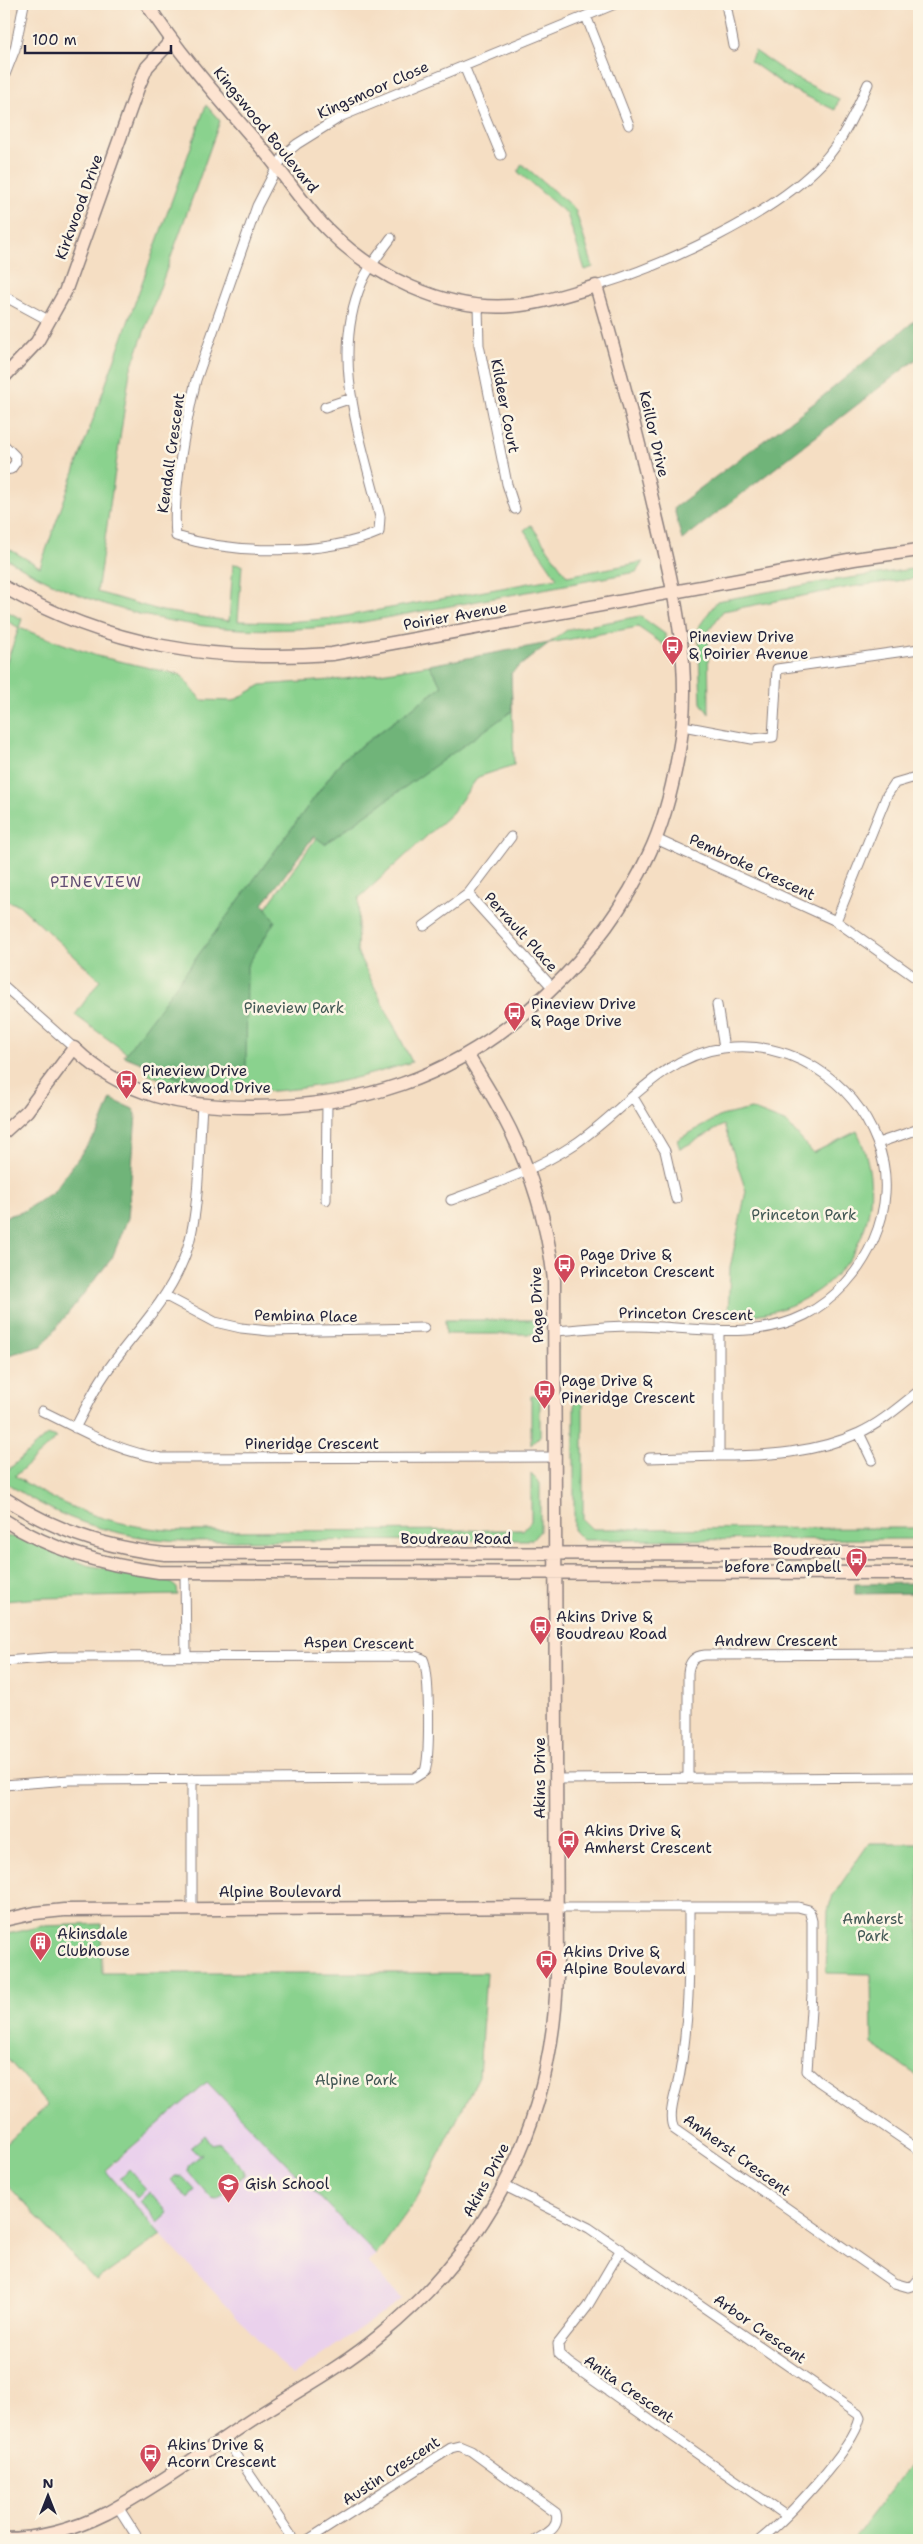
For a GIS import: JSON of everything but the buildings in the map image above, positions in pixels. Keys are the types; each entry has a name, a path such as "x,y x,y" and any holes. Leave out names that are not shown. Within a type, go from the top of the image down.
{"street":[{"path":"4,77 17,42 24,4"},
{"name":"Kingswood Boulevard","path":"147,4 171,41 327,229 372,265 421,290 478,306 509,306 540,302 596,286 689,250 765,208 801,182 823,162 839,139 868,84"},
{"name":"Kingsmoor Close","path":"277,167 286,154 297,144 342,116 616,4"},
{"path":"726,4 734,46"},
{"path":"586,16 629,125"},
{"name":"Kirkwood Drive","path":"4,377 37,342 65,292 139,85 147,67 171,41"},
{"path":"464,66 501,156"},
{"name":"Kendall Crescent","path":"277,167 257,206 196,380 189,409 174,516 176,536 215,545 284,549 345,542 364,538 379,532 380,517 352,398 348,366 349,334 358,294 372,265"},
{"path":"372,265 391,238"},
{"name":"Keillor Drive","path":"74,1048 106,1074 136,1090 202,1107 280,1108 357,1097 403,1084 467,1054 512,1022 553,988 589,948 610,920 642,868 656,839 672,782 683,726 684,676 681,635 674,592 626,386 596,286"},
{"path":"4,296 50,321"},
{"name":"Kildeer Court","path":"478,306 479,345 514,510"},
{"path":"325,407 352,398"},
{"path":"4,445 15,456 16,462 11,469 4,470"},
{"name":"Poirier Avenue","path":"4,587 66,617 118,636 198,653 262,658 332,654 854,559 919,550"},
{"path":"683,726 752,739 773,737 777,669 919,649"},
{"path":"836,921 887,795 895,783 919,776"},
{"name":"Perrault Place","path":"424,926 468,894 511,837"},
{"name":"Pembroke Crescent","path":"656,839 836,921 919,980"},
{"name":"Perrault Place","path":"468,894 553,988"},
{"path":"4,986 74,1048 27,1111 4,1132"},
{"path":"717,1005 724,1048"},
{"name":"Princeton Crescent","path":"451,1200 528,1168 574,1145 633,1097 655,1076 679,1062 701,1053 724,1048 752,1047 776,1050 798,1058 828,1075 854,1102 878,1143 883,1171 882,1213 871,1247 852,1278 818,1308 791,1321 762,1329 719,1330 634,1326 556,1331"},
{"name":"Page Drive","path":"467,1054 500,1110 528,1168 548,1236 554,1280 556,1331 556,1573"},
{"path":"633,1097 665,1152 676,1199"},
{"path":"326,1200 327,1102"},
{"path":"75,1428 104,1375 166,1296 182,1264 190,1241 202,1107"},
{"path":"878,1143 919,1129"},
{"name":"Pembina Place","path":"166,1296 215,1322 241,1328 269,1331 424,1328"},
{"path":"719,1330 719,1456"},
{"path":"649,1458 772,1456 806,1450 859,1433 919,1391"},
{"name":"Pineridge Crescent","path":"42,1411 120,1449 162,1458 556,1457"},
{"path":"859,1433 872,1460"},
{"name":"Boudreau Road","path":"4,1498 42,1521 80,1537 117,1547 156,1553 204,1555 919,1553"},
{"path":"4,1520 23,1532 55,1547 96,1561 135,1569 185,1574 919,1573"},
{"path":"4,1532 23,1532"},
{"name":"Akins Drive","path":"4,2539 24,2538 62,2531 96,2519 118,2507 363,2348 406,2313 461,2254 505,2186 532,2122 548,2065 555,2014 557,1907 556,1573"},
{"path":"185,1574 186,1656"},
{"name":"Andrew Crescent","path":"688,1778 688,1673 690,1664 696,1658 705,1655 919,1654"},
{"name":"Aspen Crescent","path":"4,1661 58,1657 415,1656 423,1659 427,1673 427,1762 425,1771 419,1777 51,1780 4,1785"},
{"path":"556,1779 919,1777"},
{"path":"192,1779 192,1909"},
{"path":"557,1907 798,1907 809,1910 812,1921 812,1994 807,2071 818,2081 919,2150"},
{"name":"Alpine Boulevard","path":"4,1920 35,1913 64,1910 557,1907"},
{"name":"Amherst Crescent","path":"689,1907 688,2012 682,2064 671,2120 674,2129 894,2283 908,2287 914,2286 919,2279"},
{"name":"Arbor Crescent","path":"505,2186 580,2222 858,2414 860,2418 859,2424 852,2436 813,2488 760,2540"},
{"name":"Anita Crescent","path":"621,2249 587,2307 558,2344 559,2354 569,2363 786,2516"},
{"path":"225,2438 294,2540"},
{"name":"Austin Crescent","path":"308,2540 451,2448 459,2446 471,2451 556,2513 558,2520 556,2526 536,2540"},
{"path":"118,2507 139,2540"}],"shaded area":[{"name":"Gish School","path":"207,2082 376,2255 368,2262 402,2299 292,2376 161,2235 105,2171"}],"green space":[{"path":"755,51 793,77 839,99 835,110 787,87 750,61"},
{"path":"206,105 220,121 130,371 97,592 162,611 229,621 233,564 242,565 238,621 287,622 335,618 557,578 524,530 531,525 567,576 643,562 636,572 363,622 316,628 270,630 223,628 177,622 132,612 88,598 45,580 4,557 4,546 40,567"},
{"path":"522,164 575,209 593,267 585,270 567,214 518,172"},
{"path":"919,317 919,357 682,540 674,508 822,397"},
{"path":"919,568 919,578 850,587 723,611 708,632 709,714 701,703 698,628 717,601 822,582"},
{"path":"4,610 22,619 19,628 4,619"},
{"path":"640,616 665,634 667,647 638,627 549,643 567,630"},
{"path":"19,628 97,656 181,675 201,700 233,701 261,685 345,679 429,665 442,686 342,760 127,1053 75,1015 100,980 19,905 4,900 4,669"},
{"path":"549,643 511,673 512,711 325,844 314,836 263,904 275,921 247,966 246,1069 183,1080 124,1056 342,760 442,686 429,665"},
{"name":"Pineview Park","path":"511,673 514,765 478,777 452,813 359,898 357,952 412,1062 347,1080 280,1090 246,1092 213,1090 180,1084 147,1074 349,792"},
{"path":"111,1099 133,1109 136,1114 128,1218 112,1258 42,1346 4,1356 4,1217 22,1212 53,1192 98,1131"},
{"name":"Princeton Park","path":"751,1109 787,1123 813,1153 857,1131 869,1167 870,1201 863,1233 848,1261 826,1285 798,1302 765,1313 728,1316 730,1268 746,1191 724,1125 680,1149 677,1140 721,1116"},
{"path":"445,1320 540,1320 540,1334 446,1334"},
{"path":"583,1395 583,1520 592,1529 919,1528 919,1539 583,1540 574,1531 574,1396"},
{"path":"531,1396 540,1396 540,1436 531,1445"},
{"path":"47,1435 57,1438 15,1476 55,1499 96,1516 117,1522 185,1531 523,1530 531,1521 531,1474 540,1483 540,1531 532,1540 185,1541 136,1536 90,1525 68,1517 46,1507 4,1481 4,1469 7,1471"},
{"path":"4,1536 20,1538 87,1565 167,1580 177,1588 178,1595 41,1598 4,1601"},
{"path":"919,1583 919,1593 855,1594 855,1584"},
{"name":"Amherst Park","path":"869,1843 919,1843 919,2077 872,2044 871,1974 826,1973 828,1911 832,1897"},
{"name":"Alpine Park","path":"101,1924 102,1973 486,1973 479,2076 416,2200 376,2255 207,2082 105,2170 161,2235 96,2281 4,2181 4,2146 48,2105 4,2055 4,1935 42,1926"},
{"path":"205,2135 212,2145 220,2143 244,2170 244,2175 217,2199 211,2198 188,2172 188,2166 202,2154 198,2154 191,2147"},
{"path":"129,2169 146,2189 137,2198 120,2178"},
{"path":"175,2176 182,2176 195,2190 188,2199 171,2180"},
{"path":"150,2192 168,2213 158,2222 140,2201"},
{"path":"919,2368 919,2402 913,2384"},
{"path":"919,2449 919,2540 852,2540 917,2457"}],"place":[{"name":"Pineview Drive & Poirier Avenue","path":"673,665"},
{"name":"Pineview Drive & Page Drive","path":"515,1032"},
{"name":"Pineview Drive & Parkwood Drive","path":"126,1099"},
{"name":"Page Drive & Princeton Crescent","path":"564,1283"},
{"name":"Page Drive & Pineridge Crescent","path":"545,1409"},
{"name":"Boudreau before Campbell","path":"857,1578"},
{"name":"Akins Drive & Boudreau Road","path":"540,1645"},
{"name":"Akins Drive & Amherst Crescent","path":"568,1859"},
{"name":"Akinsdale Clubhouse","path":"41,1962"},
{"name":"Akins Drive & Alpine Boulevard","path":"547,1980"},
{"name":"Gish School","path":"229,2203"},
{"name":"Akins Drive & Acorn Crescent","path":"151,2473"}],"district":[{"name":"PINEVIEW","path":"96,881"}]}
